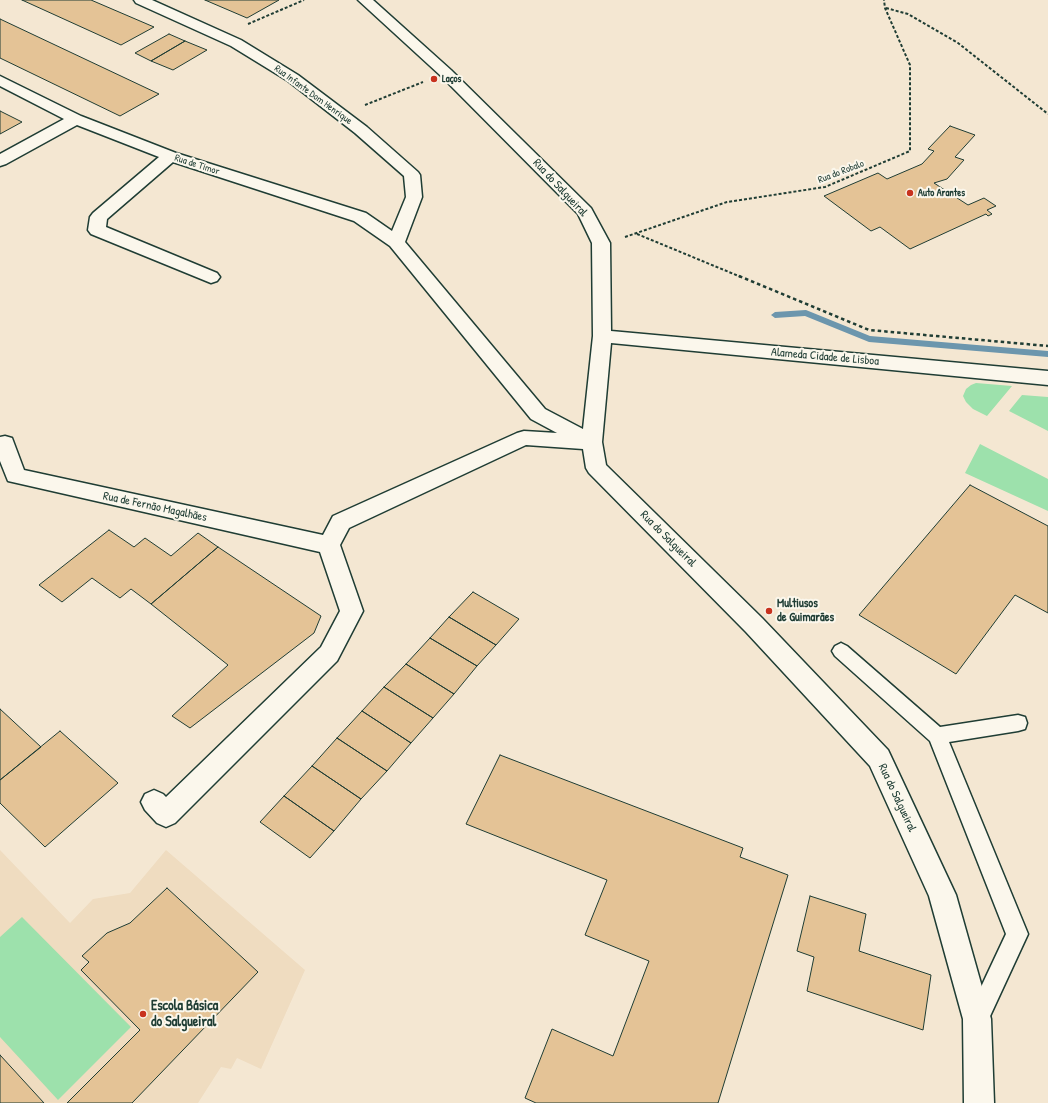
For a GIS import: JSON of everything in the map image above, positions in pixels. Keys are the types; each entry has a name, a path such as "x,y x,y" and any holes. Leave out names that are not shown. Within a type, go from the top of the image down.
{"street":[{"name":"Rua Infante Dom Henrique","path":"140,0 236,43 293,78 361,130 412,175 414,197 396,242"},
{"name":"Rua do Salgueiral","path":"365,0 446,73 585,212 601,243 602,336 592,442 596,468 754,625 879,758 942,895 977,1019 979,1103"},
{"name":"Rua de Timor","path":"0,80 76,119 170,156 360,217 396,242 538,414 592,442"},
{"path":"0,161 76,119"},
{"path":"170,156 99,217 96,230 211,277"},
{"name":"Alameda Cidade de Lisboa","path":"602,336 1048,378"},
{"path":"154,802 166,814 330,654 352,611 330,545 341,522 524,438 592,442"},
{"name":"Rua de Fernão Magalhães","path":"5,443 15,476 330,545"}],"lane":[{"path":"841,651 938,736 1017,934 977,1019"},
{"path":"938,736 1018,723"}],"path":[{"path":"220,36 304,0"},
{"name":"Rua do Robalo","path":"601,243 637,234 728,202 825,187 910,151 910,65 885,8 884,0"},
{"path":"885,8 908,14 958,43 1048,114"},
{"path":"340,114 446,73"},
{"path":"637,234 869,330 1048,346"}],"shaded area":[{"name":"Escola Básica do Salgueiral","path":"0,850 70,923 93,899 130,893 166,850 305,970 261,1069 237,1058 231,1069 221,1067 198,1103 0,1103"}],"green space":[{"path":"976,383 1012,386 987,416 973,409 966,402 963,396 966,389"},
{"path":"1022,395 1048,397 1048,431 1009,411"},
{"path":"980,444 1048,479 1048,511 965,473"},
{"path":"22,917 131,1027 58,1100 0,1037 0,937"}],"building":[{"path":"22,0 91,0 154,27 121,45"},
{"path":"205,0 279,0 247,18"},
{"path":"0,19 159,94 120,116 0,58"},
{"path":"169,34 185,41 151,61 135,53"},
{"path":"185,41 207,50 173,70 151,61"},
{"path":"0,111 22,122 0,134"},
{"path":"950,126 975,135 955,157 964,160 947,179 934,183 968,205 984,198 996,206 987,210 992,214 988,216 986,214 910,249 880,227 871,231 824,196 878,173 887,179 922,164 934,151 928,149"},
{"path":"970,485 1048,526 1048,613 1015,595 956,674 859,615"},
{"path":"109,530 134,547 145,538 171,556 198,533 218,547 151,604 131,589 120,598 92,578 62,602 39,585"},
{"path":"218,547 321,616 314,633 190,728 172,716 228,665 151,604"},
{"path":"473,592 519,619 496,645 449,617"},
{"path":"449,617 496,645 477,666 430,638"},
{"path":"430,638 477,666 454,694 406,664"},
{"path":"406,664 454,694 433,718 384,687"},
{"path":"384,687 433,718 411,743 362,711"},
{"path":"0,709 41,747 0,780"},
{"path":"362,711 411,743 387,771 337,738"},
{"path":"60,731 118,783 45,847 0,803 0,780"},
{"path":"337,738 387,771 361,799 312,766"},
{"path":"500,755 743,848 740,857 788,875 718,1103 536,1103 525,1098 552,1029 613,1056 649,961 585,935 607,880 466,824"},
{"path":"312,766 361,799 334,831 284,796"},
{"path":"284,796 334,831 310,858 260,822"},
{"path":"167,888 258,972 132,1103 67,1103 140,1030 81,970 89,962 82,956 107,933 130,923"},
{"path":"810,896 866,914 859,951 931,975 923,1030 807,991 814,957 797,951"},
{"path":"0,1055 44,1103 0,1103"}],"waterway":[{"path":"775,315 806,313 869,339 1048,354"}],"place":[{"name":"Laços","path":"434,79"},
{"name":"Auto Arantes","path":"910,193"},
{"name":"Multiusos de Guimarães","path":"769,611"},
{"name":"Escola Básica do Salgueiral","path":"143,1014"}]}
